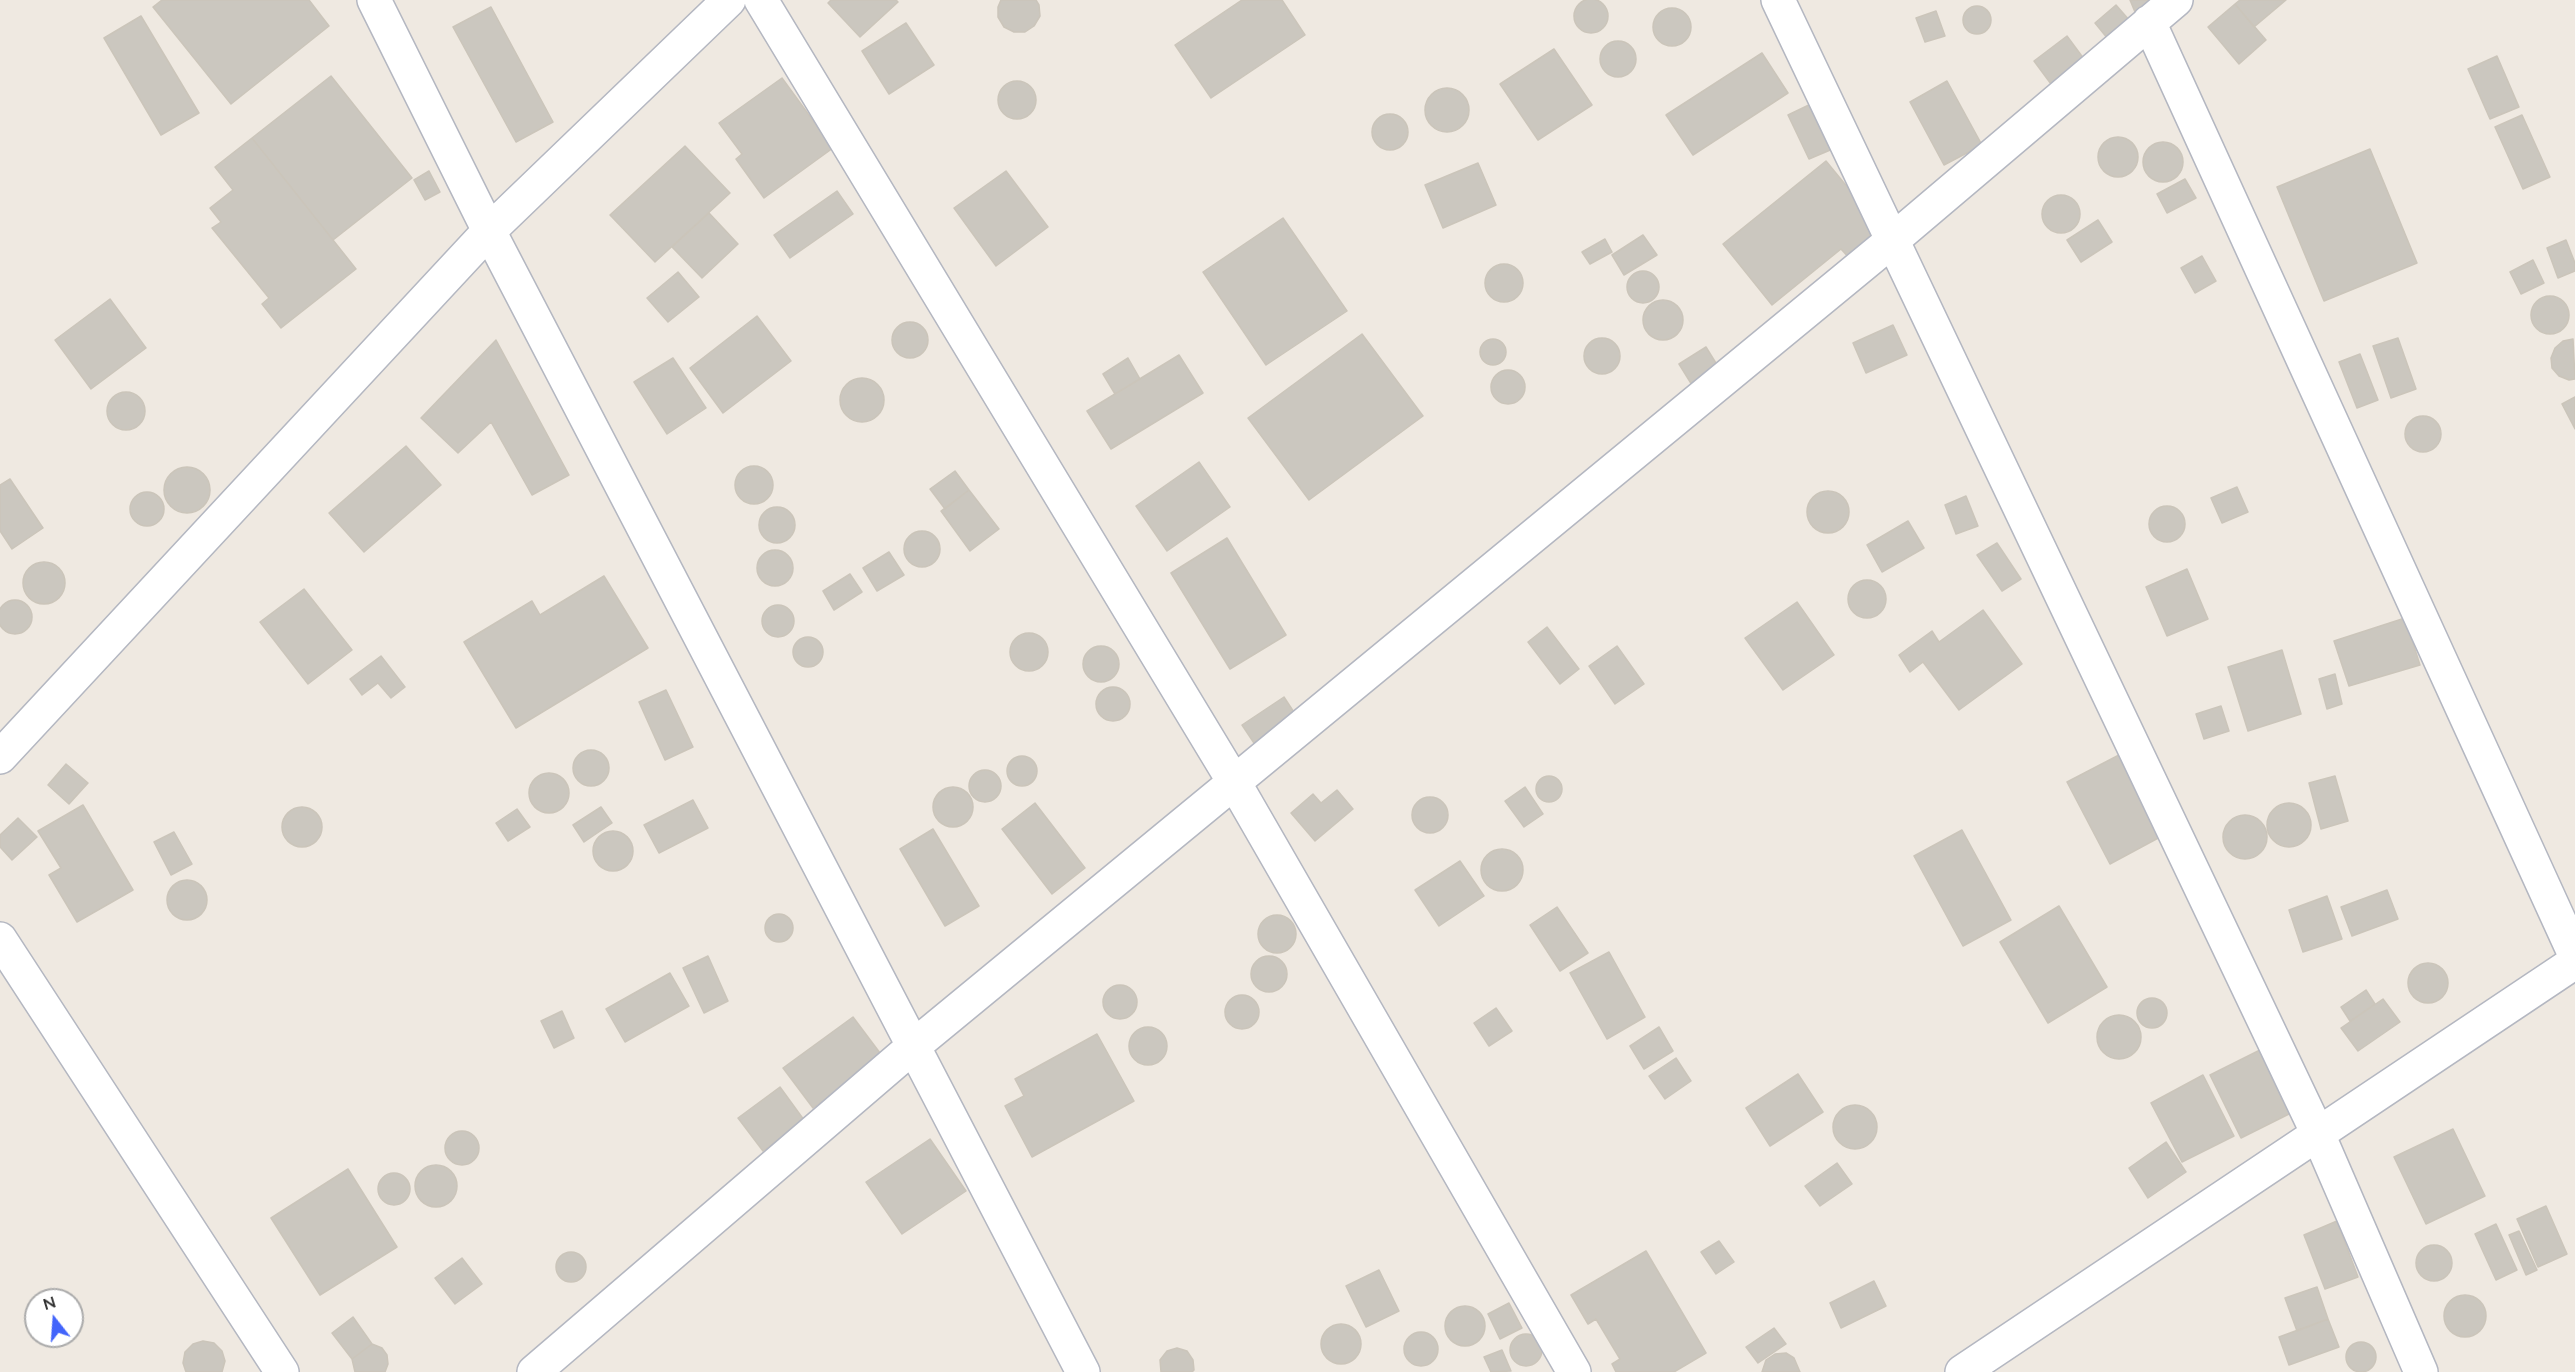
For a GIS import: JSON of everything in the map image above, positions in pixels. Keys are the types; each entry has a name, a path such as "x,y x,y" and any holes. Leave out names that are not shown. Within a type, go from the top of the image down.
{"street":[{"path":"374,0 489,231 1083,1372"},
{"path":"0,757 489,231 729,0"},
{"path":"761,0 1234,782 1574,1372"},
{"path":"1778,0 1894,239 2318,1134 2421,1372"},
{"path":"534,1372 915,1046 1894,239 2176,0"},
{"path":"2149,22 2575,955"},
{"path":"0,939 282,1372"},
{"path":"1962,1372 2575,962"}],"building":[{"path":"1591,-1 1603,4 1608,16 1603,28 1591,33 1579,28 1574,16 1579,4"},
{"path":"162,0 309,0 329,26 231,104 153,7"},
{"path":"831,0 896,0 898,2 860,37 828,3"},
{"path":"1001,0 1036,0 1040,16 1034,26 1025,32 1014,32 1004,27 998,17"},
{"path":"1242,0 1282,0 1305,35 1211,98 1175,45"},
{"path":"2130,0 2162,0 2135,12"},
{"path":"2240,0 2286,0 2254,27 2235,4"},
{"path":"2235,4 2266,40 2239,64 2208,27"},
{"path":"2116,5 2130,21 2108,39 2095,23"},
{"path":"1977,6 1987,10 1991,20 1987,30 1977,34 1967,30 1963,20 1967,10"},
{"path":"491,7 553,122 516,142 453,27"},
{"path":"1672,8 1686,13 1691,27 1686,41 1672,46 1658,41 1653,27 1658,13"},
{"path":"1936,11 1945,36 1925,42 1916,18"},
{"path":"141,16 199,113 161,135 104,38"},
{"path":"906,23 934,65 889,94 862,51"},
{"path":"2067,36 2084,59 2051,84 2034,61"},
{"path":"1618,41 1631,46 1636,59 1631,72 1618,77 1605,72 1600,59 1605,46"},
{"path":"1554,49 1592,105 1538,140 1500,84"},
{"path":"1762,53 1788,93 1693,155 1666,115"},
{"path":"2497,56 2519,107 2490,119 2468,69"},
{"path":"331,76 412,178 333,240 252,138"},
{"path":"782,78 833,148 764,198 736,159 742,154 719,123"},
{"path":"1017,81 1031,86 1036,100 1031,114 1017,119 1003,114 998,100 1003,86"},
{"path":"1947,81 1982,145 1944,165 1910,102"},
{"path":"1447,88 1462,95 1469,110 1462,125 1447,132 1432,125 1425,110 1432,95"},
{"path":"1813,103 1835,148 1809,159 1788,115"},
{"path":"1390,114 1403,119 1408,132 1403,145 1390,150 1377,145 1372,132 1377,119"},
{"path":"2522,115 2550,177 2523,189 2495,127"},
{"path":"2118,137 2126,138 2132,143 2137,149 2137,165 2132,171 2126,176 2118,177 2110,176 2104,171 2099,165 2098,157 2099,149 2104,143 2110,138"},
{"path":"252,138 356,269 281,328 262,304 269,298 212,228 221,222 210,208 233,190 215,167"},
{"path":"2163,142 2171,143 2177,148 2182,154 2182,170 2177,176 2171,181 2163,182 2155,181 2149,176 2144,170 2143,162 2144,154 2149,148 2155,143"},
{"path":"685,146 730,193 655,262 610,215"},
{"path":"2370,149 2417,263 2324,301 2277,187"},
{"path":"1826,161 1885,233 1851,260 1841,249 1772,305 1723,244"},
{"path":"1478,163 1496,205 1443,228 1425,185"},
{"path":"429,171 440,192 425,200 414,180"},
{"path":"1006,171 1048,227 996,266 954,208"},
{"path":"2185,179 2196,198 2167,213 2157,194"},
{"path":"837,191 853,214 790,258 774,235"},
{"path":"2061,195 2074,201 2080,214 2074,227 2061,233 2048,227 2042,214 2048,201"},
{"path":"709,213 738,244 702,278 672,247"},
{"path":"1283,218 1347,311 1266,365 1203,272"},
{"path":"2098,220 2112,242 2081,262 2067,240"},
{"path":"1643,235 1657,255 1624,275 1612,255"},
{"path":"1605,239 1612,252 1590,264 1582,252"},
{"path":"2566,240 2575,263 2575,271 2558,278 2547,248"},
{"path":"2202,256 2216,281 2195,293 2181,268"},
{"path":"2533,260 2544,283 2521,294 2510,272"},
{"path":"1504,264 1517,270 1523,283 1517,296 1504,302 1491,296 1485,283 1491,270"},
{"path":"1643,271 1654,276 1659,287 1654,298 1643,303 1632,298 1627,287 1632,276"},
{"path":"678,272 699,297 668,322 647,298"},
{"path":"2550,296 2564,301 2569,315 2564,329 2550,334 2536,329 2531,315 2536,301"},
{"path":"110,299 146,348 91,389 55,340"},
{"path":"1663,300 1677,306 1683,320 1677,334 1663,340 1649,334 1643,320 1649,306"},
{"path":"757,316 791,361 723,413 690,368"},
{"path":"910,322 923,327 928,340 923,353 910,358 897,353 892,340 897,327"},
{"path":"1893,325 1907,355 1866,373 1853,343"},
{"path":"1362,334 1423,416 1309,500 1248,418"},
{"path":"1602,338 1615,343 1620,356 1615,369 1602,374 1589,369 1584,356 1589,343"},
{"path":"2398,338 2416,389 2391,398 2373,346"},
{"path":"1493,339 1502,343 1506,352 1502,361 1493,365 1484,361 1480,352 1484,343"},
{"path":"2573,339 2575,379 2569,380 2559,376 2552,368 2551,358 2555,348 2563,341"},
{"path":"496,340 569,475 532,495 491,422 458,453 421,418"},
{"path":"1706,347 1719,368 1692,385 1679,364"},
{"path":"2360,354 2378,400 2357,408 2339,362"},
{"path":"1179,355 1203,393 1111,449 1087,411"},
{"path":"673,358 706,408 667,434 634,382"},
{"path":"1128,358 1140,379 1115,394 1103,374"},
{"path":"1508,370 1520,375 1525,387 1520,399 1508,404 1496,399 1491,387 1496,375"},
{"path":"862,378 877,385 884,400 877,415 862,422 847,415 840,400 847,385"},
{"path":"126,392 140,397 145,411 140,425 126,430 112,425 107,411 112,397"},
{"path":"2575,397 2575,429 2562,404"},
{"path":"2423,416 2436,421 2441,434 2436,447 2423,452 2410,447 2405,434 2410,421"},
{"path":"406,446 441,485 364,552 329,513"},
{"path":"1199,462 1230,507 1167,551 1136,506"},
{"path":"754,466 761,467 767,472 772,478 772,492 767,498 761,503 754,504 747,503 741,498 736,492 735,485 736,478 741,472 747,467"},
{"path":"187,467 203,474 210,490 203,506 187,513 171,506 164,490 171,474"},
{"path":"955,471 969,490 945,509 930,489"},
{"path":"10,479 43,528 12,549 0,531 0,485"},
{"path":"2237,487 2248,512 2222,523 2211,498"},
{"path":"969,490 999,529 970,551 941,511"},
{"path":"1828,491 1843,497 1849,512 1843,527 1828,533 1813,527 1807,512 1813,497"},
{"path":"147,492 159,497 164,509 159,521 147,526 135,521 130,509 135,497"},
{"path":"1966,496 1978,526 1956,534 1945,505"},
{"path":"2167,506 2180,511 2185,524 2180,537 2167,542 2154,537 2149,524 2154,511"},
{"path":"777,507 790,512 795,525 790,538 777,543 764,538 759,525 764,512"},
{"path":"1908,521 1924,548 1882,572 1867,545"},
{"path":"922,531 934,537 940,549 934,561 922,567 910,561 904,549 910,537"},
{"path":"1227,538 1286,635 1230,669 1171,573"},
{"path":"1997,543 2021,579 2002,591 1977,555"},
{"path":"775,550 787,556 793,568 787,580 775,586 763,580 757,568 763,556"},
{"path":"889,552 904,575 877,591 863,568"},
{"path":"44,562 52,563 59,568 64,575 64,591 59,598 52,603 44,604 36,603 29,598 24,591 23,583 24,575 29,568 36,563"},
{"path":"2187,569 2208,619 2167,636 2146,587"},
{"path":"850,574 862,592 834,610 823,591"},
{"path":"604,576 648,648 516,728 464,642 532,601 540,615"},
{"path":"1867,580 1880,586 1886,599 1880,612 1867,618 1854,612 1848,599 1854,586"},
{"path":"304,589 352,650 308,684 260,622"},
{"path":"15,600 27,605 32,617 27,629 15,634 3,629 -2,617 3,605"},
{"path":"1797,602 1834,655 1783,690 1745,638"},
{"path":"778,605 789,610 794,621 789,632 778,637 767,632 762,621 767,610"},
{"path":"1983,610 2022,664 1959,710 1923,662 1910,672 1899,655 1932,631 1939,642"},
{"path":"2405,618 2420,665 2349,686 2334,641"},
{"path":"1547,627 1579,669 1560,684 1528,642"},
{"path":"1029,633 1036,634 1042,639 1047,645 1047,659 1042,665 1036,670 1029,671 1022,670 1016,665 1011,659 1010,652 1011,645 1016,639 1022,634"},
{"path":"808,637 819,641 823,652 819,663 808,667 797,663 793,652 797,641"},
{"path":"1101,646 1114,651 1119,664 1114,677 1101,682 1088,677 1083,664 1088,651"},
{"path":"1617,646 1644,684 1615,704 1589,666"},
{"path":"2282,650 2301,714 2248,731 2228,667"},
{"path":"381,656 405,687 391,698 378,683 362,695 350,679"},
{"path":"2335,674 2342,704 2327,709 2319,679"},
{"path":"1113,687 1125,692 1130,704 1125,716 1113,721 1101,716 1096,704 1101,692"},
{"path":"666,690 693,747 665,760 639,702"},
{"path":"1284,697 1301,723 1260,752 1242,725"},
{"path":"2221,706 2229,731 2204,739 2196,714"},
{"path":"591,750 604,755 609,768 604,781 591,786 578,781 573,768 578,755"},
{"path":"2119,755 2162,836 2110,864 2067,782"},
{"path":"1022,756 1033,760 1037,771 1033,782 1022,786 1011,782 1007,771 1011,760"},
{"path":"66,764 88,783 69,804 48,785"},
{"path":"985,770 996,775 1001,786 996,797 985,802 974,797 969,786 974,775"},
{"path":"549,773 563,779 569,793 563,807 549,813 535,807 529,793 535,779"},
{"path":"1549,776 1558,780 1562,789 1558,798 1549,802 1540,798 1536,789 1540,780"},
{"path":"2335,776 2348,821 2321,829 2309,783"},
{"path":"953,787 961,788 967,793 972,799 972,815 967,821 961,826 953,827 945,826 939,821 934,815 933,807 934,799 939,793 945,788"},
{"path":"1525,787 1543,814 1524,827 1505,801"},
{"path":"1337,790 1353,809 1315,841 1291,813 1313,794 1321,803"},
{"path":"1430,797 1443,802 1448,815 1443,828 1430,833 1417,828 1412,815 1417,802"},
{"path":"693,800 708,828 659,853 644,825"},
{"path":"1035,803 1085,868 1052,894 1002,829"},
{"path":"2289,803 2304,810 2311,825 2304,840 2289,847 2274,840 2267,825 2274,810"},
{"path":"83,805 133,890 77,922 49,875 61,868 38,831"},
{"path":"302,807 310,808 316,813 321,819 321,835 316,841 310,846 302,847 294,846 288,841 283,835 282,827 283,819 288,813 294,808"},
{"path":"601,807 612,823 584,842 573,825"},
{"path":"517,809 530,827 508,841 496,823"},
{"path":"2245,815 2260,822 2267,837 2260,852 2245,859 2230,852 2223,837 2230,822"},
{"path":"18,818 37,837 12,860 0,847 0,835"},
{"path":"933,829 979,906 945,926 900,849"},
{"path":"1962,830 2011,920 1963,946 1914,856"},
{"path":"613,831 627,837 633,851 627,865 613,871 599,865 593,851 599,837"},
{"path":"174,832 192,864 171,875 154,842"},
{"path":"1502,849 1510,850 1517,855 1522,862 1522,878 1517,885 1510,890 1502,891 1494,890 1487,885 1482,878 1481,870 1482,862 1487,855 1494,850"},
{"path":"1460,861 1484,896 1439,926 1415,890"},
{"path":"187,880 201,886 207,900 201,914 187,920 173,914 167,900 173,886"},
{"path":"2387,890 2398,919 2352,936 2341,907"},
{"path":"2327,896 2342,939 2303,952 2289,910"},
{"path":"2059,906 2107,987 2048,1023 2000,942"},
{"path":"1557,907 1588,953 1560,971 1530,925"},
{"path":"779,914 789,918 793,928 789,938 779,942 769,938 765,928 769,918"},
{"path":"1277,915 1291,920 1296,934 1291,948 1277,953 1263,948 1258,934 1263,920"},
{"path":"1609,952 1645,1017 1607,1039 1570,973"},
{"path":"708,956 728,1001 704,1013 683,968"},
{"path":"1269,956 1282,961 1287,974 1282,987 1269,992 1256,987 1251,974 1256,961"},
{"path":"2428,963 2442,969 2448,983 2442,997 2428,1003 2414,997 2408,983 2414,969"},
{"path":"670,973 689,1006 625,1042 606,1009"},
{"path":"1120,985 1132,990 1137,1002 1132,1014 1120,1019 1108,1014 1103,1002 1108,990"},
{"path":"2366,990 2375,1004 2350,1021 2341,1007"},
{"path":"1242,995 1254,1000 1259,1012 1254,1024 1242,1029 1230,1024 1225,1012 1230,1000"},
{"path":"2152,998 2162,1003 2167,1013 2162,1023 2152,1028 2142,1023 2137,1013 2142,1003"},
{"path":"2383,999 2400,1022 2358,1051 2341,1028"},
{"path":"1496,1008 1512,1031 1489,1046 1474,1023"},
{"path":"562,1011 574,1038 554,1048 541,1021"},
{"path":"2119,1015 2134,1022 2141,1037 2134,1052 2119,1059 2104,1052 2097,1037 2104,1022"},
{"path":"853,1017 883,1057 813,1108 783,1068"},
{"path":"1148,1027 1161,1033 1167,1046 1161,1059 1148,1065 1135,1059 1129,1046 1135,1033"},
{"path":"1659,1027 1673,1051 1644,1069 1630,1046"},
{"path":"1097,1034 1134,1101 1032,1157 1005,1106 1024,1096 1015,1079"},
{"path":"2262,1049 2293,1112 2241,1138 2210,1075"},
{"path":"1676,1058 1691,1081 1665,1099 1649,1076"},
{"path":"1798,1074 1823,1112 1770,1146 1746,1108"},
{"path":"2203,1075 2234,1136 2182,1162 2151,1103"},
{"path":"780,1087 804,1120 763,1151 738,1118"},
{"path":"1855,1105 1864,1106 1871,1111 1876,1118 1876,1136 1871,1143 1864,1148 1855,1149 1846,1148 1839,1143 1834,1136 1833,1127 1834,1118 1839,1111 1846,1106"},
{"path":"2453,1129 2485,1196 2426,1224 2394,1157"},
{"path":"462,1131 474,1136 479,1148 474,1160 462,1165 450,1160 445,1148 450,1136"},
{"path":"930,1139 966,1191 902,1234 866,1182"},
{"path":"2166,1142 2186,1172 2148,1198 2129,1168"},
{"path":"1837,1163 1852,1184 1820,1206 1805,1186"},
{"path":"436,1165 451,1171 457,1186 451,1201 436,1207 421,1201 415,1186 421,1171"},
{"path":"348,1169 397,1247 320,1295 271,1218"},
{"path":"394,1173 405,1178 410,1189 405,1200 394,1205 383,1200 378,1189 383,1178"},
{"path":"2546,1206 2567,1254 2538,1267 2517,1219"},
{"path":"2337,1221 2358,1277 2325,1289 2304,1235"},
{"path":"2496,1224 2517,1270 2496,1280 2475,1234"},
{"path":"2519,1231 2537,1270 2526,1275 2509,1235"},
{"path":"1719,1241 1734,1262 1716,1274 1701,1252"},
{"path":"2434,1245 2447,1250 2452,1263 2447,1276 2434,1281 2421,1276 2416,1263 2421,1250"},
{"path":"1646,1251 1706,1353 1674,1372 1616,1372 1612,1364 1620,1359 1596,1319 1588,1324 1571,1295"},
{"path":"571,1252 577,1253 585,1261 585,1273 577,1281 571,1282 565,1281 557,1273 556,1267 557,1261 565,1253"},
{"path":"462,1258 482,1284 455,1304 435,1278"},
{"path":"1379,1270 1399,1311 1366,1327 1346,1286"},
{"path":"1874,1281 1886,1306 1841,1328 1830,1303"},
{"path":"2317,1287 2328,1319 2297,1331 2285,1298"},
{"path":"2465,1295 2480,1301 2486,1316 2480,1331 2465,1337 2450,1331 2444,1316 2450,1301"},
{"path":"1509,1303 1522,1328 1500,1339 1488,1314"},
{"path":"1465,1306 1479,1312 1485,1326 1479,1340 1465,1346 1451,1340 1445,1326 1451,1312"},
{"path":"353,1317 372,1344 352,1359 332,1333"},
{"path":"2328,1319 2339,1347 2289,1365 2279,1337"},
{"path":"1341,1324 1349,1325 1355,1330 1360,1336 1360,1352 1355,1358 1349,1363 1341,1364 1333,1363 1327,1358 1322,1352 1321,1344 1322,1336 1327,1330 1333,1325"},
{"path":"1774,1328 1786,1344 1758,1363 1746,1347"},
{"path":"1421,1332 1433,1337 1438,1349 1433,1361 1421,1366 1409,1361 1404,1349 1409,1337"},
{"path":"1526,1334 1537,1339 1542,1350 1537,1361 1526,1366 1515,1361 1510,1350 1515,1339"},
{"path":"203,1341 214,1343 222,1351 225,1361 222,1372 186,1372 183,1363 185,1352 193,1344"},
{"path":"2361,1342 2372,1346 2376,1357 2372,1368 2361,1372 2350,1368 2346,1357 2350,1346"},
{"path":"372,1344 382,1348 387,1355 388,1364 385,1372 355,1372 352,1359"},
{"path":"1177,1348 1187,1351 1193,1360 1194,1370 1192,1372 1161,1372 1160,1360 1167,1351"},
{"path":"1502,1350 1511,1371 1491,1372 1484,1357"},
{"path":"1786,1353 1794,1358 1800,1372 1762,1372 1766,1360 1775,1354"}]}
